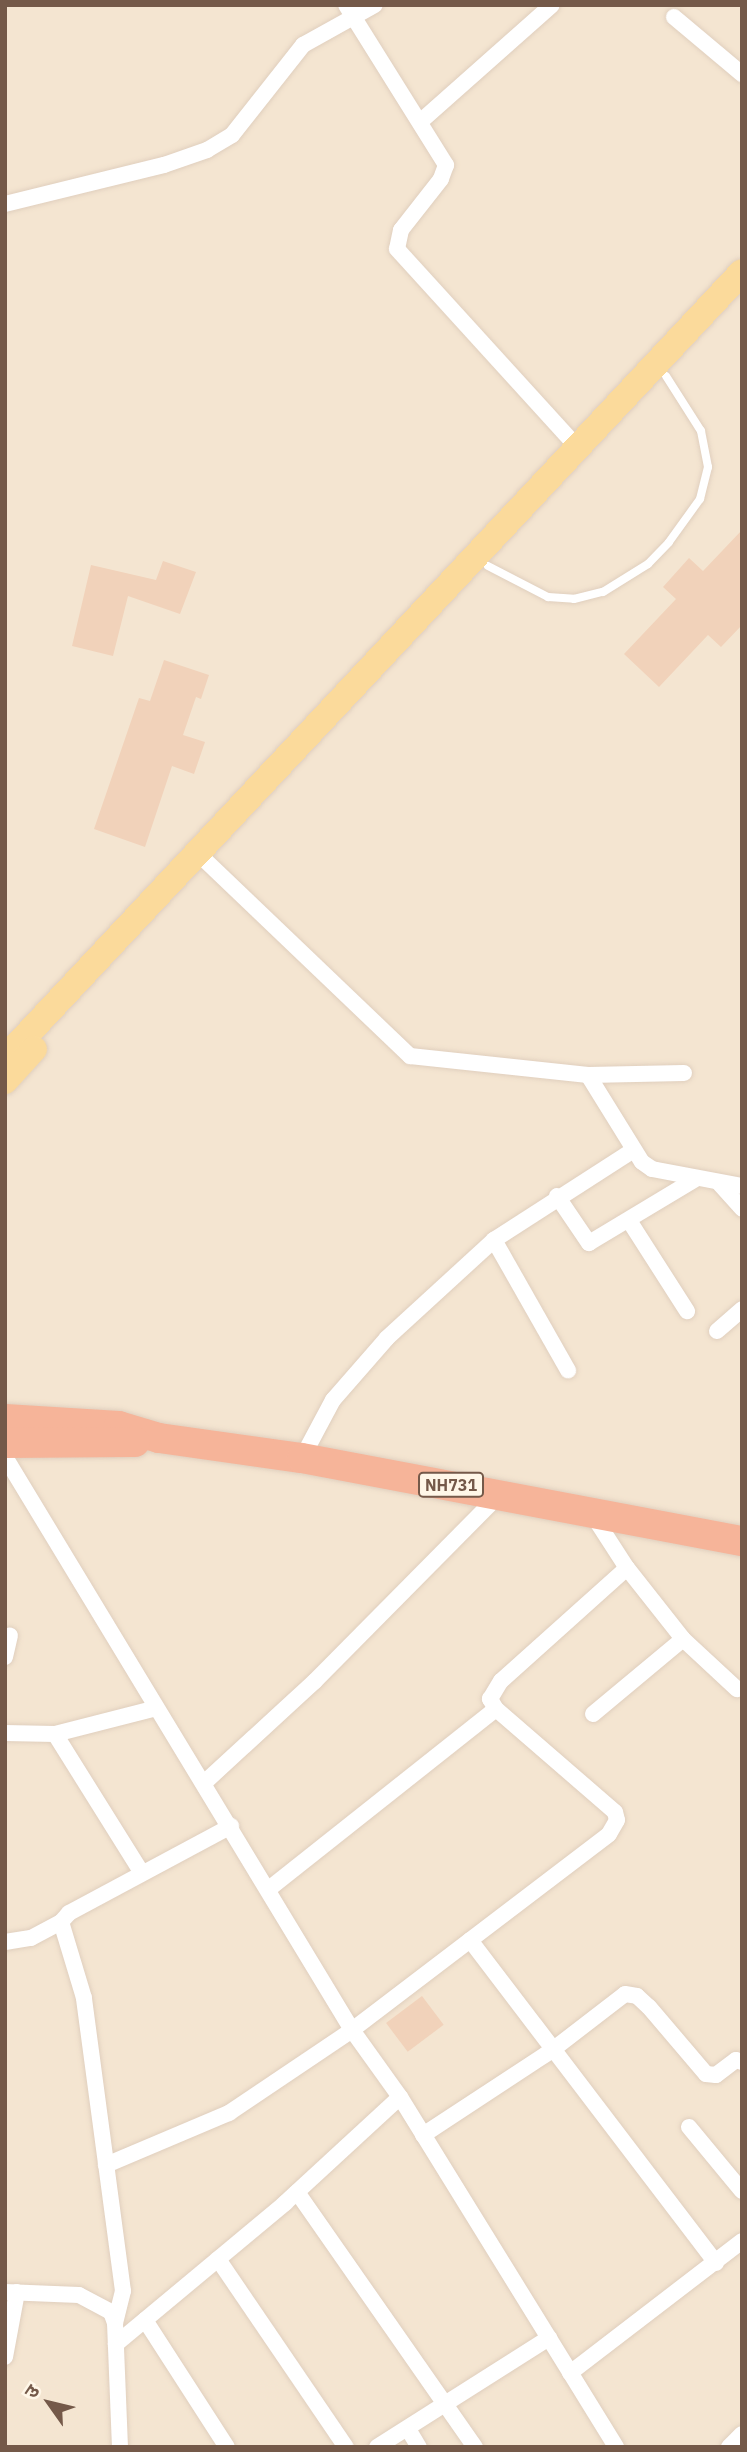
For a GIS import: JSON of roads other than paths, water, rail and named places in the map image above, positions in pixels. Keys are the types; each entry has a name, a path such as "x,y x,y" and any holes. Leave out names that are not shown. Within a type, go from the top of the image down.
{"highway":[{"name":"NH731","path":"5,1419 119,1426 159,1438 302,1458 590,1510 742,1541"},
{"name":"NH731","path":"5,1443 114,1446 159,1438"}],"main road":[{"path":"5,1058 742,272"},
{"path":"5,1081 207,862 742,295"}],"street":[{"path":"5,204 164,165 206,150 232,135 296,51 350,11 375,5"},
{"path":"420,122 552,5"},
{"path":"350,11 446,165 441,179 401,230 397,249 578,448"},
{"path":"674,17 742,74"},
{"path":"207,862 410,1056 588,1075 684,1073"},
{"path":"588,1075 632,1151 652,1169 742,1186"},
{"path":"302,1458 333,1400 356,1371 494,1240 557,1196 632,1151"},
{"path":"557,1196 582,1239 589,1243 630,1222 697,1178"},
{"path":"718,1182 742,1209"},
{"path":"630,1222 687,1311"},
{"path":"494,1240 568,1370"},
{"path":"717,1331 742,1310"},
{"path":"5,1457 156,1708 270,1888 352,2030 400,2098 616,2447"},
{"path":"204,1783 315,1681 500,1494"},
{"path":"590,1510 627,1568 683,1639 737,1689"},
{"path":"106,2165 229,2113 352,2030 596,1847 617,1819 615,1812 496,1709 492,1691 627,1568"},
{"path":"5,1657 10,1636"},
{"path":"593,1714 683,1639"},
{"path":"5,1733 55,1734 156,1708"},
{"path":"270,1888 496,1709"},
{"path":"55,1734 142,1873"},
{"path":"5,1942 31,1938 61,1922 69,1913 231,1826"},
{"path":"61,1922 83,1990 123,2291 115,2323 120,2447"},
{"path":"470,1940 551,2051 716,2263"},
{"path":"423,2135 551,2051 625,1994 632,1993 706,2074 716,2076 736,2060 742,2062"},
{"path":"116,2344 297,2192 400,2098"},
{"path":"688,2127 742,2191"},
{"path":"297,2192 475,2447"},
{"path":"570,2373 742,2241"},
{"path":"218,2259 346,2447"},
{"path":"5,2357 11,2292 92,2299 111,2312 115,2323"},
{"path":"145,2319 228,2447"},
{"path":"377,2447 549,2338"},
{"path":"408,2429 419,2447"},
{"path":"729,2447 742,2434"}],"lane":[{"path":"488,566 548,597 575,599 603,592 648,564 669,542 700,499 708,467 701,432 666,376"}]}
